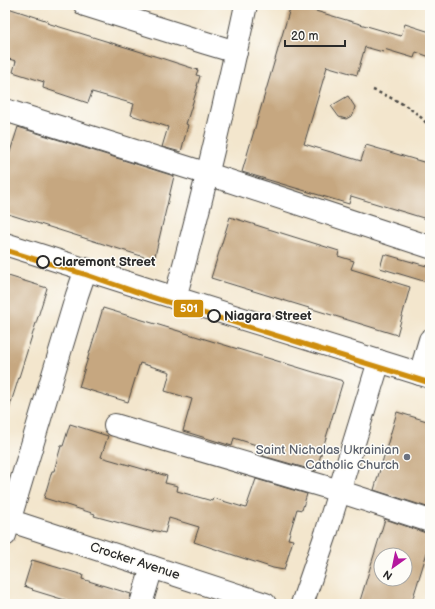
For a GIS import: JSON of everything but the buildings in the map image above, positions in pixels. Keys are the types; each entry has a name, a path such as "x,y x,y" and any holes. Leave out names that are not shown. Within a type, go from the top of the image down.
{"street":[{"path":"85,5 236,52"},
{"path":"175,298 208,174 246,5"},
{"path":"5,110 430,246"},
{"path":"5,244 425,375 430,340"},
{"path":"7,525 86,269"},
{"path":"302,604 326,534 379,361"},
{"path":"115,425 339,491 430,521"},
{"name":"Crocker Avenue","path":"7,525 152,567 265,604"},
{"path":"141,604 152,567"}],"path":[{"path":"373,90 402,103 424,120 430,128"}],"transit line":[{"name":"501","path":"5,250 430,383"}],"place":[{"name":"Claremont Street","path":"43,262"},
{"name":"Niagara Street","path":"214,316"},
{"name":"Saint Nicholas Ukrainian Catholic Church","path":"407,457"}]}
